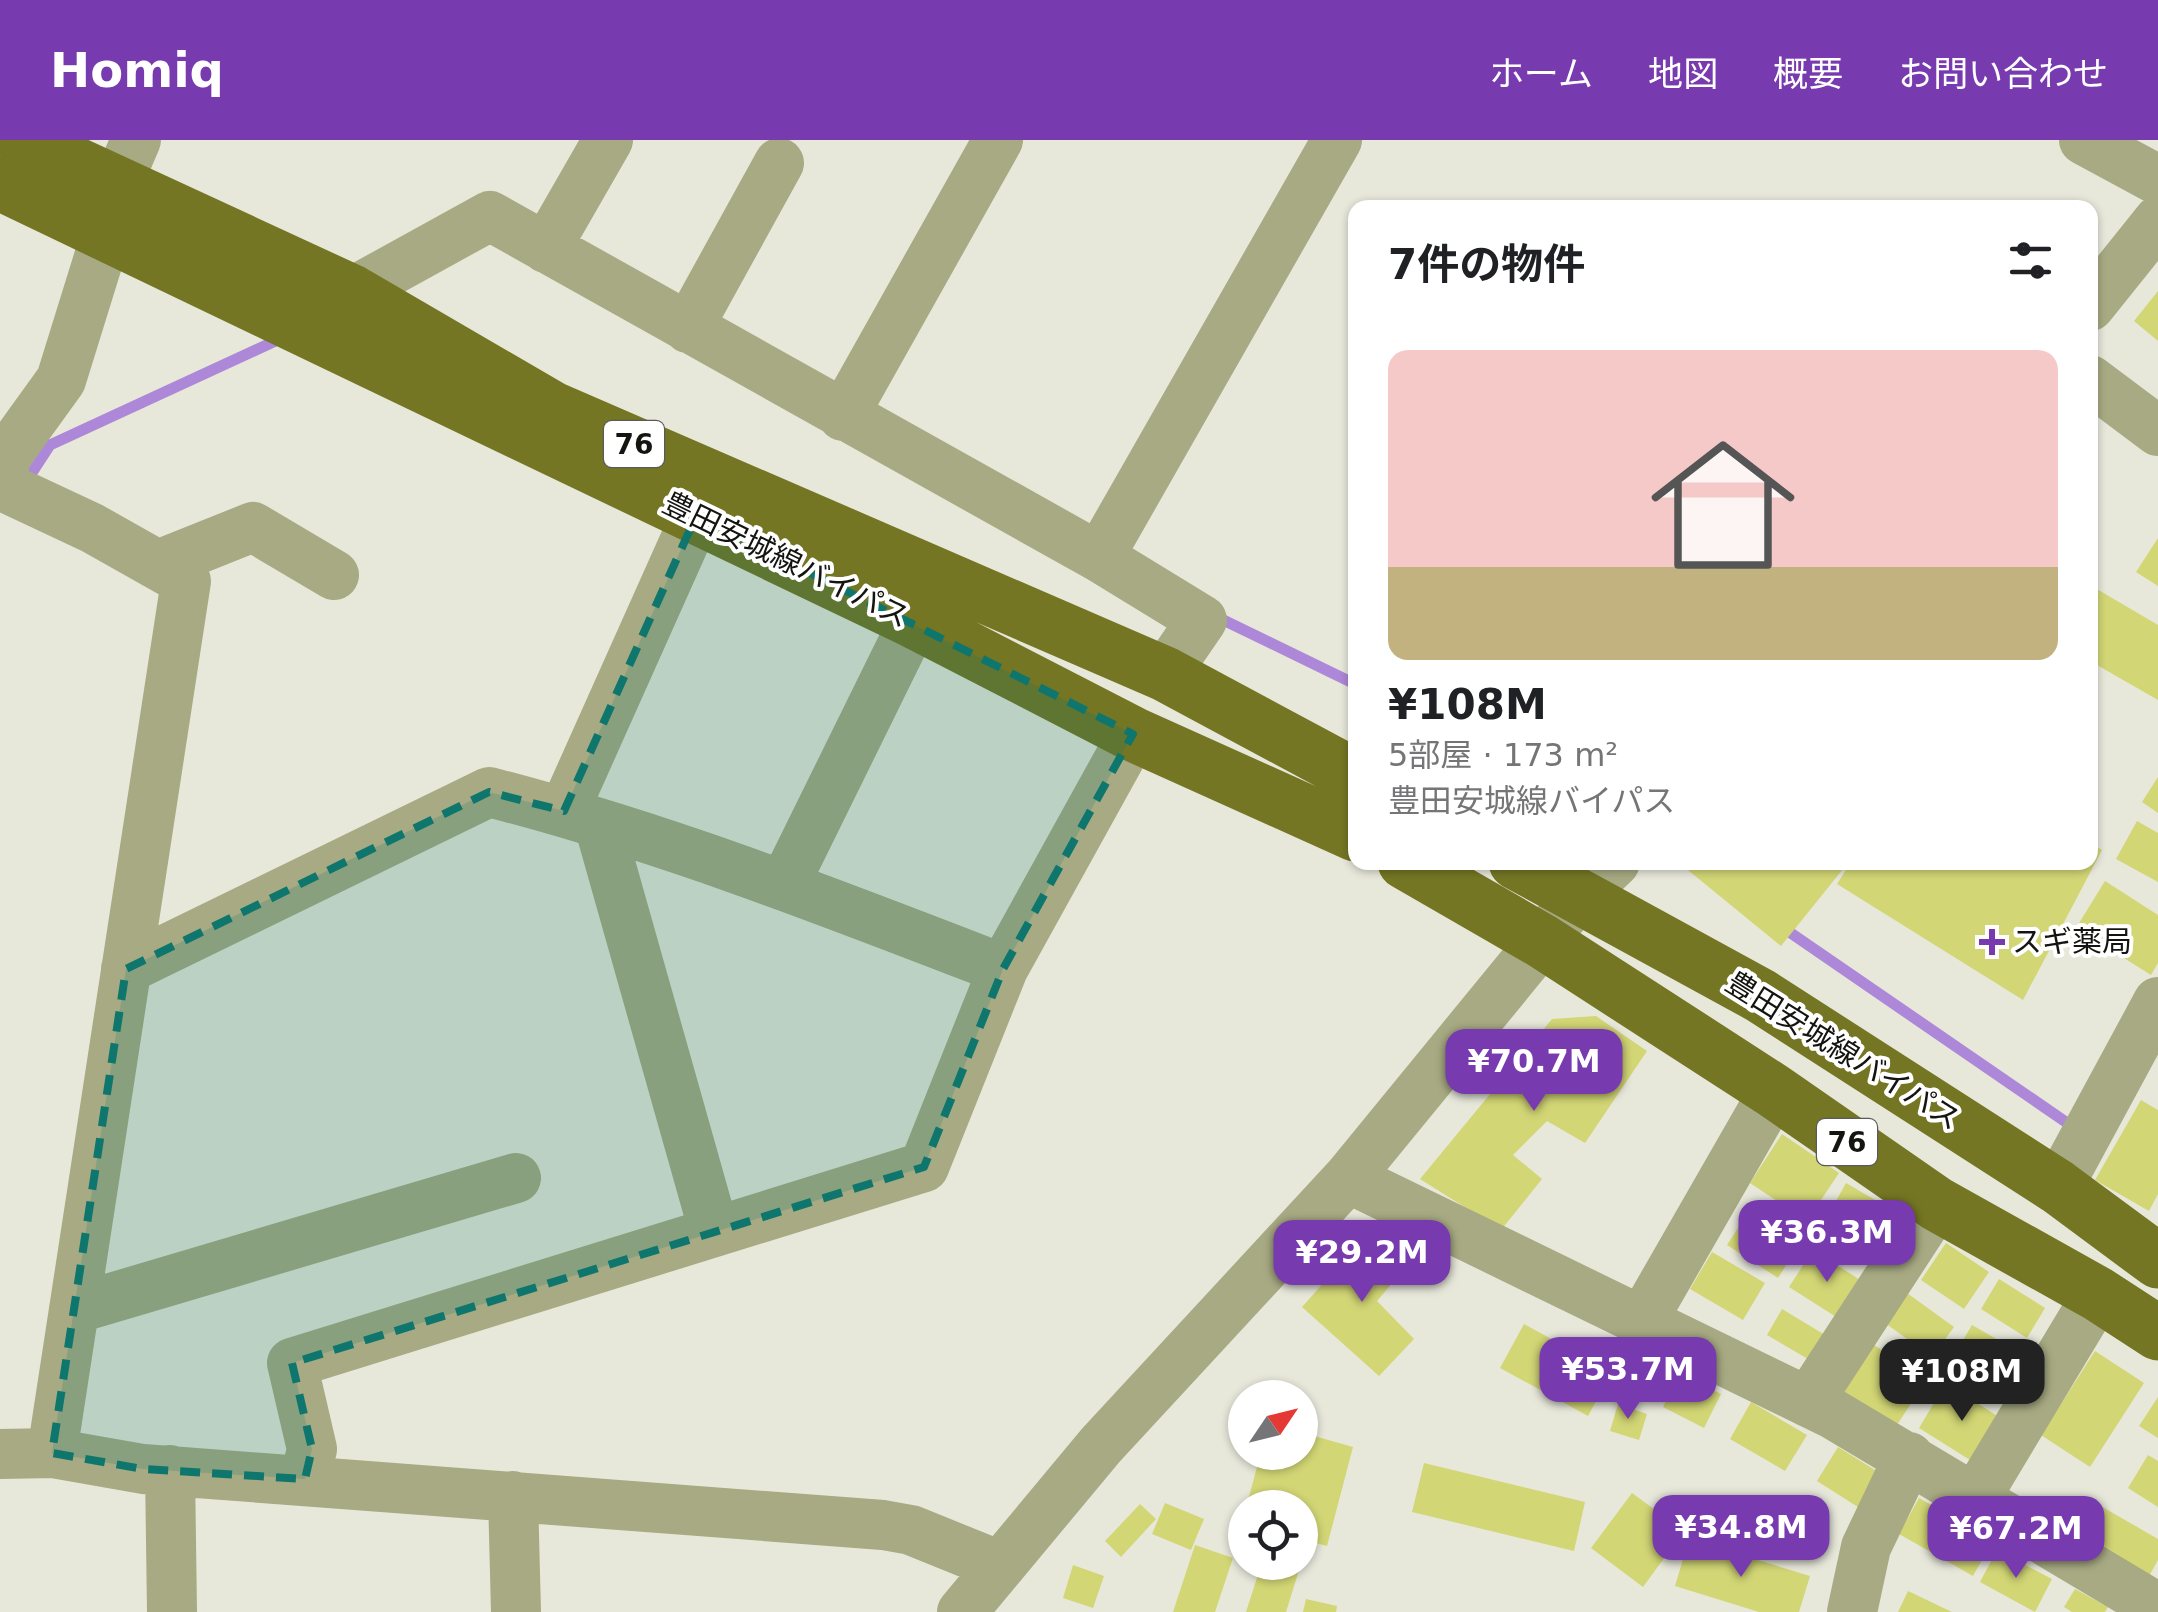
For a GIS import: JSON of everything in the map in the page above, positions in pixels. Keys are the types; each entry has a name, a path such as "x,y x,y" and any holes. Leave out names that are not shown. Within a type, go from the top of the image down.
{"main road":[{"name":"豊田安城線バイパス","path":"23,140 127,161 553,409 1165,674 1348,772"},
{"name":"豊田安城線バイパス","path":"0,184 914,621 1132,734 1348,831"},
{"name":"76","path":"1419,870 1542,941 1938,1204 2098,1294 2158,1334"},
{"name":"豊田安城線バイパス","path":"1554,870 1597,879 1762,996 2058,1187 2158,1260"}],"street":[{"path":"546,248 608,140"},
{"path":"843,416 998,140"},
{"path":"1098,557 1338,140"},
{"path":"2084,140 2158,180"},
{"path":"688,328 780,163"},
{"path":"352,292 490,216 1098,557 1202,620 1165,674"},
{"path":"2098,296 2158,221"},
{"path":"52,1453 186,581 6,497 9,452 61,380 106,236"},
{"path":"2098,386 2158,431"},
{"path":"696,516 581,818 714,1231"},
{"path":"158,565 253,526 334,575"},
{"path":"784,885 914,621"},
{"path":"305,1479 312,1449 292,1363 924,1167 1004,969 1132,734"},
{"path":"126,969 489,792 784,885 1004,969"},
{"path":"962,1612 1102,1445 1348,1178 1597,879"},
{"path":"2058,1187 2158,1002"},
{"path":"1642,1322 1774,1092"},
{"path":"74,1309 516,1178"},
{"path":"1348,1178 1808,1402 1910,1457 2157,1604"},
{"path":"1808,1402 1938,1204"},
{"path":"1976,1498 2098,1294"},
{"path":"0,1454 52,1453 170,1470 883,1525 911,1530 1000,1566"},
{"path":"1852,1612 1866,1547 1910,1457"},
{"path":"170,1470 172,1612"},
{"path":"512,1496 516,1612"}],"highlighted area":[{"path":"696,516 1133,734 1003,969 924,1167 292,1363 312,1449 305,1479 143,1469 52,1453 126,969 489,792 564,811"}],"building":[{"path":"2158,291 2158,341 2134,321"},
{"path":"2158,538 2158,586 2136,572"},
{"path":"2098,590 2158,625 2158,700 2098,666"},
{"path":"2158,777 2158,813 2142,802"},
{"path":"2137,821 2158,833 2158,882 2116,859"},
{"path":"1688,870 1842,870 1781,946"},
{"name":"スギ薬局","path":"1846,870 2091,870 2023,1000 1837,884"},
{"path":"2105,881 2158,915 2158,963 2151,975 2076,928"},
{"path":"1596,1016 1647,1051 1585,1143 1547,1121 1513,1155 1542,1179 1501,1230 1420,1179 1552,1019"},
{"path":"2141,1100 2158,1110 2158,1194 2149,1211 2095,1180"},
{"path":"1782,1134 1839,1173 1807,1221 1750,1183"},
{"path":"1846,1183 1908,1219 1881,1266 1820,1230"},
{"path":"1752,1206 1803,1238 1778,1278 1727,1245"},
{"path":"1368,1233 1406,1267 1377,1301 1414,1339 1379,1376 1302,1307"},
{"path":"1946,1243 1989,1272 1964,1309 1921,1280"},
{"path":"1813,1250 1865,1283 1841,1320 1789,1287"},
{"path":"1712,1252 1765,1283 1743,1320 1690,1289"},
{"path":"1999,1279 2045,1308 2027,1338 1981,1309"},
{"path":"1907,1293 1954,1327 1932,1357 1885,1323"},
{"path":"1782,1309 1835,1341 1820,1366 1767,1335"},
{"path":"1524,1324 1612,1372 1588,1416 1500,1368"},
{"path":"1972,1325 2033,1360 2014,1393 1953,1357"},
{"path":"1871,1343 1927,1379 1893,1431 1838,1395"},
{"path":"2095,1351 2144,1383 2090,1467 2041,1435"},
{"path":"1680,1373 1721,1394 1704,1428 1663,1407"},
{"path":"1946,1383 2005,1421 1978,1465 1919,1428"},
{"path":"2158,1397 2158,1438 2139,1426"},
{"path":"1751,1402 1807,1435 1785,1471 1730,1439"},
{"path":"1618,1404 1647,1414 1639,1440 1610,1431"},
{"path":"1318,1437 1353,1447 1327,1546 1318,1544 1318,1490 1251,1490 1256,1470 1318,1470"},
{"path":"1838,1447 1883,1475 1861,1509 1817,1481"},
{"path":"2148,1455 2158,1461 2158,1507 2128,1488"},
{"path":"1424,1463 1585,1502 1574,1551 1412,1512"},
{"path":"1632,1493 1684,1531 1643,1587 1591,1548"},
{"path":"1919,1498 1993,1540 1973,1576 1899,1534"},
{"path":"1165,1503 1204,1519 1191,1550 1152,1534"},
{"path":"1140,1504 1156,1519 1121,1557 1105,1541"},
{"path":"2099,1505 2158,1539 2158,1560 2147,1580 2079,1541"},
{"path":"1689,1539 1810,1576 1799,1612 1759,1612 1675,1586"},
{"path":"1195,1545 1228,1556 1228,1573 1215,1612 1173,1612"},
{"path":"1997,1550 2052,1579 2035,1612 1980,1582"},
{"path":"1073,1565 1104,1576 1093,1608 1063,1598"},
{"path":"1256,1580 1296,1580 1286,1612 1246,1612"},
{"path":"2075,1589 2108,1607 2105,1612 2072,1612 2064,1607"},
{"path":"1908,1591 1952,1612 1898,1612"},
{"path":"1306,1599 1337,1606 1336,1612 1303,1612"}],"waterway":[{"path":"24,485 50,445 284,337"},
{"path":"1215,616 1348,681"},
{"path":"1782,927 2076,1129"}],"place":[{"name":"スギ薬局","path":"1992,942"}]}
